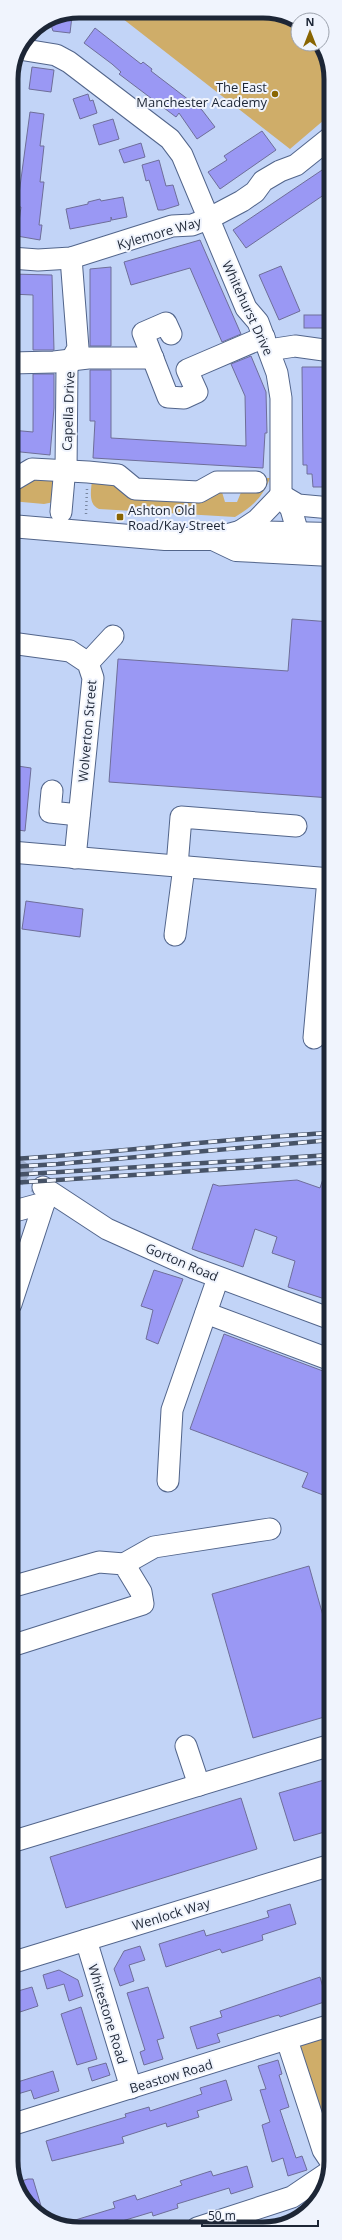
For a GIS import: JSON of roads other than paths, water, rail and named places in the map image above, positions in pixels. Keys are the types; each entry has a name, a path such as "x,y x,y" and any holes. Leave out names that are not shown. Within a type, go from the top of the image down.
{"highway":[{"path":"18,527 165,539 213,539 239,532 324,534"},
{"path":"213,539 236,550 324,555"}],"street":[{"name":"Whitehurst Drive","path":"26,50 56,55 69,62 170,139 182,155 246,308 258,322 277,373 281,398 281,495"},
{"name":"Kylemore Way","path":"18,259 38,260 71,258 172,226 192,225 208,219 242,202 255,192 263,181 280,171 296,165 324,143"},
{"name":"Capella Drive","path":"61,512 66,471 67,368 78,348 71,258"},
{"path":"171,334 166,323 143,333 168,397 184,398 197,392 187,370 267,344 324,350"},
{"path":"18,363 54,362 72,359 153,358"},
{"path":"18,477 32,469 118,474 135,489 199,492 217,482 256,482"},
{"path":"281,495 298,505 324,507"},
{"path":"239,532 257,520 281,495"},
{"path":"281,495 291,509 298,533"},
{"path":"88,663 113,636"},
{"name":"Wolverton Street","path":"18,644 70,650 88,663 93,678 75,858"},
{"path":"52,791 50,812 79,815"},
{"path":"175,935 180,867 181,817 296,826"},
{"path":"18,853 324,879"},
{"path":"320,1033 324,971"},
{"path":"18,1208 45,1193"},
{"path":"18,1281 45,1193"},
{"name":"Gorton Road","path":"45,1193 107,1228 218,1278 324,1316"},
{"path":"168,1481 172,1410 218,1278"},
{"path":"206,1313 324,1357"},
{"path":"18,1585 99,1562 124,1564 154,1547 270,1529"},
{"path":"18,1644 143,1604 141,1592 124,1564"},
{"path":"186,1746 199,1785"},
{"path":"18,1840 324,1747"},
{"name":"Wenlock Way","path":"18,1961 324,1867"},
{"name":"Whitestone Road","path":"86,1940 131,2088"},
{"name":"Beastow Road","path":"18,2123 324,2028"},
{"path":"287,2040 324,2152"},
{"path":"239,2222 292,2197 322,2177"}],"tunnel":[{"path":"18,1170 43,1187"}],"railway":[{"path":"18,1158 251,1138 324,1133"},
{"path":"18,1167 324,1141"},
{"path":"18,1175 324,1155"},
{"path":"18,1183 324,1162"}],"place":[{"name":"The East Manchester Academy","path":"275,94"},
{"name":"Ashton Old Road/Kay Street","path":"120,517"}]}
